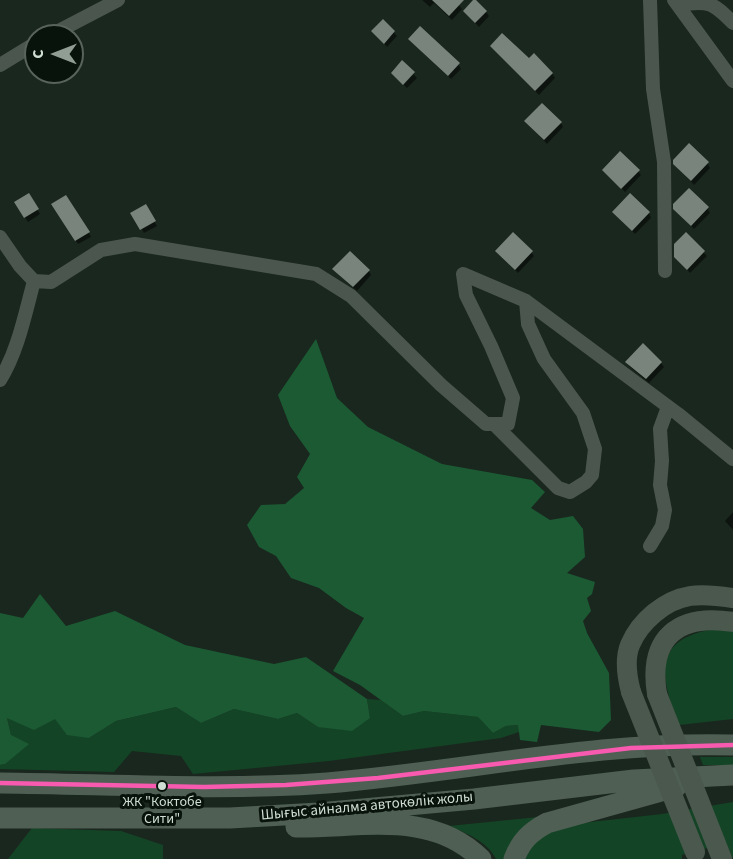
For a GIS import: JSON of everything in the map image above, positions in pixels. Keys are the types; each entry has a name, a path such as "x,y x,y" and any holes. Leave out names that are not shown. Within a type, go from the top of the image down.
{"main road":[{"path":"696,857 630,692 627,661 630,645 653,613 673,602 690,597 733,598"},
{"path":"722,859 657,694 654,664 658,651 666,638 678,628 705,620 733,622"},
{"path":"687,744 733,736"},
{"path":"0,783 268,787 329,783 627,747 687,744 733,745"},
{"path":"514,859 520,844 532,831 547,823 726,775"},
{"name":"Шығыс айналма автокөлік жолы","path":"0,818 230,818 474,799 634,780 726,775"},
{"path":"230,818 294,827 396,824 419,826 453,837 469,847 481,859"}],"street":[{"path":"73,24 118,0"},
{"path":"650,0 653,89 664,162 665,271"},
{"path":"733,23 708,1 694,0 676,3 733,81"},
{"path":"0,65 24,50"},
{"path":"0,237 34,281 51,282 100,250 135,244 316,274 351,296 441,385 486,424 508,424 513,398 466,295 463,274 526,301 668,407 733,459"},
{"path":"0,380 7,369 34,281"},
{"path":"494,424 558,488 570,492 592,476 594,449 583,413 544,359 528,324 526,301"},
{"path":"650,546 662,526 665,510 660,485 662,461 660,429 668,407"}],"green space":[{"path":"316,339 337,398 368,427 442,464 532,480 545,492 531,508 550,520 573,516 583,529 585,557 567,573 595,582 592,594 587,598 591,611 583,621 609,673 611,720 599,732 541,725 537,742 520,740 518,725 506,726 493,733 478,717 424,711 403,716 360,685 333,671 364,618 319,588 291,578 276,556 259,547 247,525 261,505 285,504 304,488 297,477 310,454 290,426 278,395"},
{"path":"40,594 66,626 115,611 185,645 274,664 306,657 367,699 370,718 352,731 318,727 297,713 278,719 234,709 201,723 176,707 116,721 89,738 67,735 55,719 34,730 7,718 11,735 29,744 5,764 0,765 0,613 23,618"},
{"path":"716,629 733,631 733,719 679,725 668,691 665,676 666,663 671,651 680,641 695,634"},
{"path":"367,699 381,700 403,716 424,711 478,717 493,733 506,726 519,725 519,732 501,738 329,761 193,774 181,756 132,751 114,772 0,769 0,765 5,764 11,735 7,718 55,718 89,738 116,721 176,707 201,723 234,709 278,719 297,713 318,727 370,718"},
{"path":"700,757 733,757 733,765 703,765"},
{"path":"733,802 733,859 726,843 682,855 682,859 521,859 535,837 564,825 662,814"},
{"path":"548,816 506,859 496,859 482,842 449,826"},
{"path":"32,828 121,831 163,845 163,859 8,859"}],"building":[{"path":"432,0 464,0 449,16"},
{"path":"473,0 476,0 487,11 475,23 463,11"},
{"path":"383,19 395,31 384,44 371,31"},
{"path":"420,26 460,63 448,76 408,39"},
{"path":"502,33 529,58 534,53 553,73 535,91 490,46"},
{"path":"402,60 415,72 403,85 391,73"},
{"path":"542,103 562,122 544,140 524,121"},
{"path":"689,143 709,162 691,181 673,164 673,160"},
{"path":"620,151 640,170 621,189 602,170"},
{"path":"689,188 709,207 691,226 673,209 673,204"},
{"path":"29,193 39,209 24,218 14,202"},
{"path":"630,193 650,212 632,231 612,212"},
{"path":"66,195 90,232 75,241 51,204"},
{"path":"146,204 156,221 140,230 130,213"},
{"path":"513,232 533,251 515,270 495,251"},
{"path":"686,232 705,251 687,270 674,257 674,244"},
{"path":"350,251 370,270 353,287 332,269"},
{"path":"643,343 662,362 646,379 625,362"}],"transit line":[{"path":"0,783 204,787 286,785 378,778 631,748 733,745"}],"place":[{"name":"ЖК \"Коктобе Сити\"","path":"162,786"}]}
